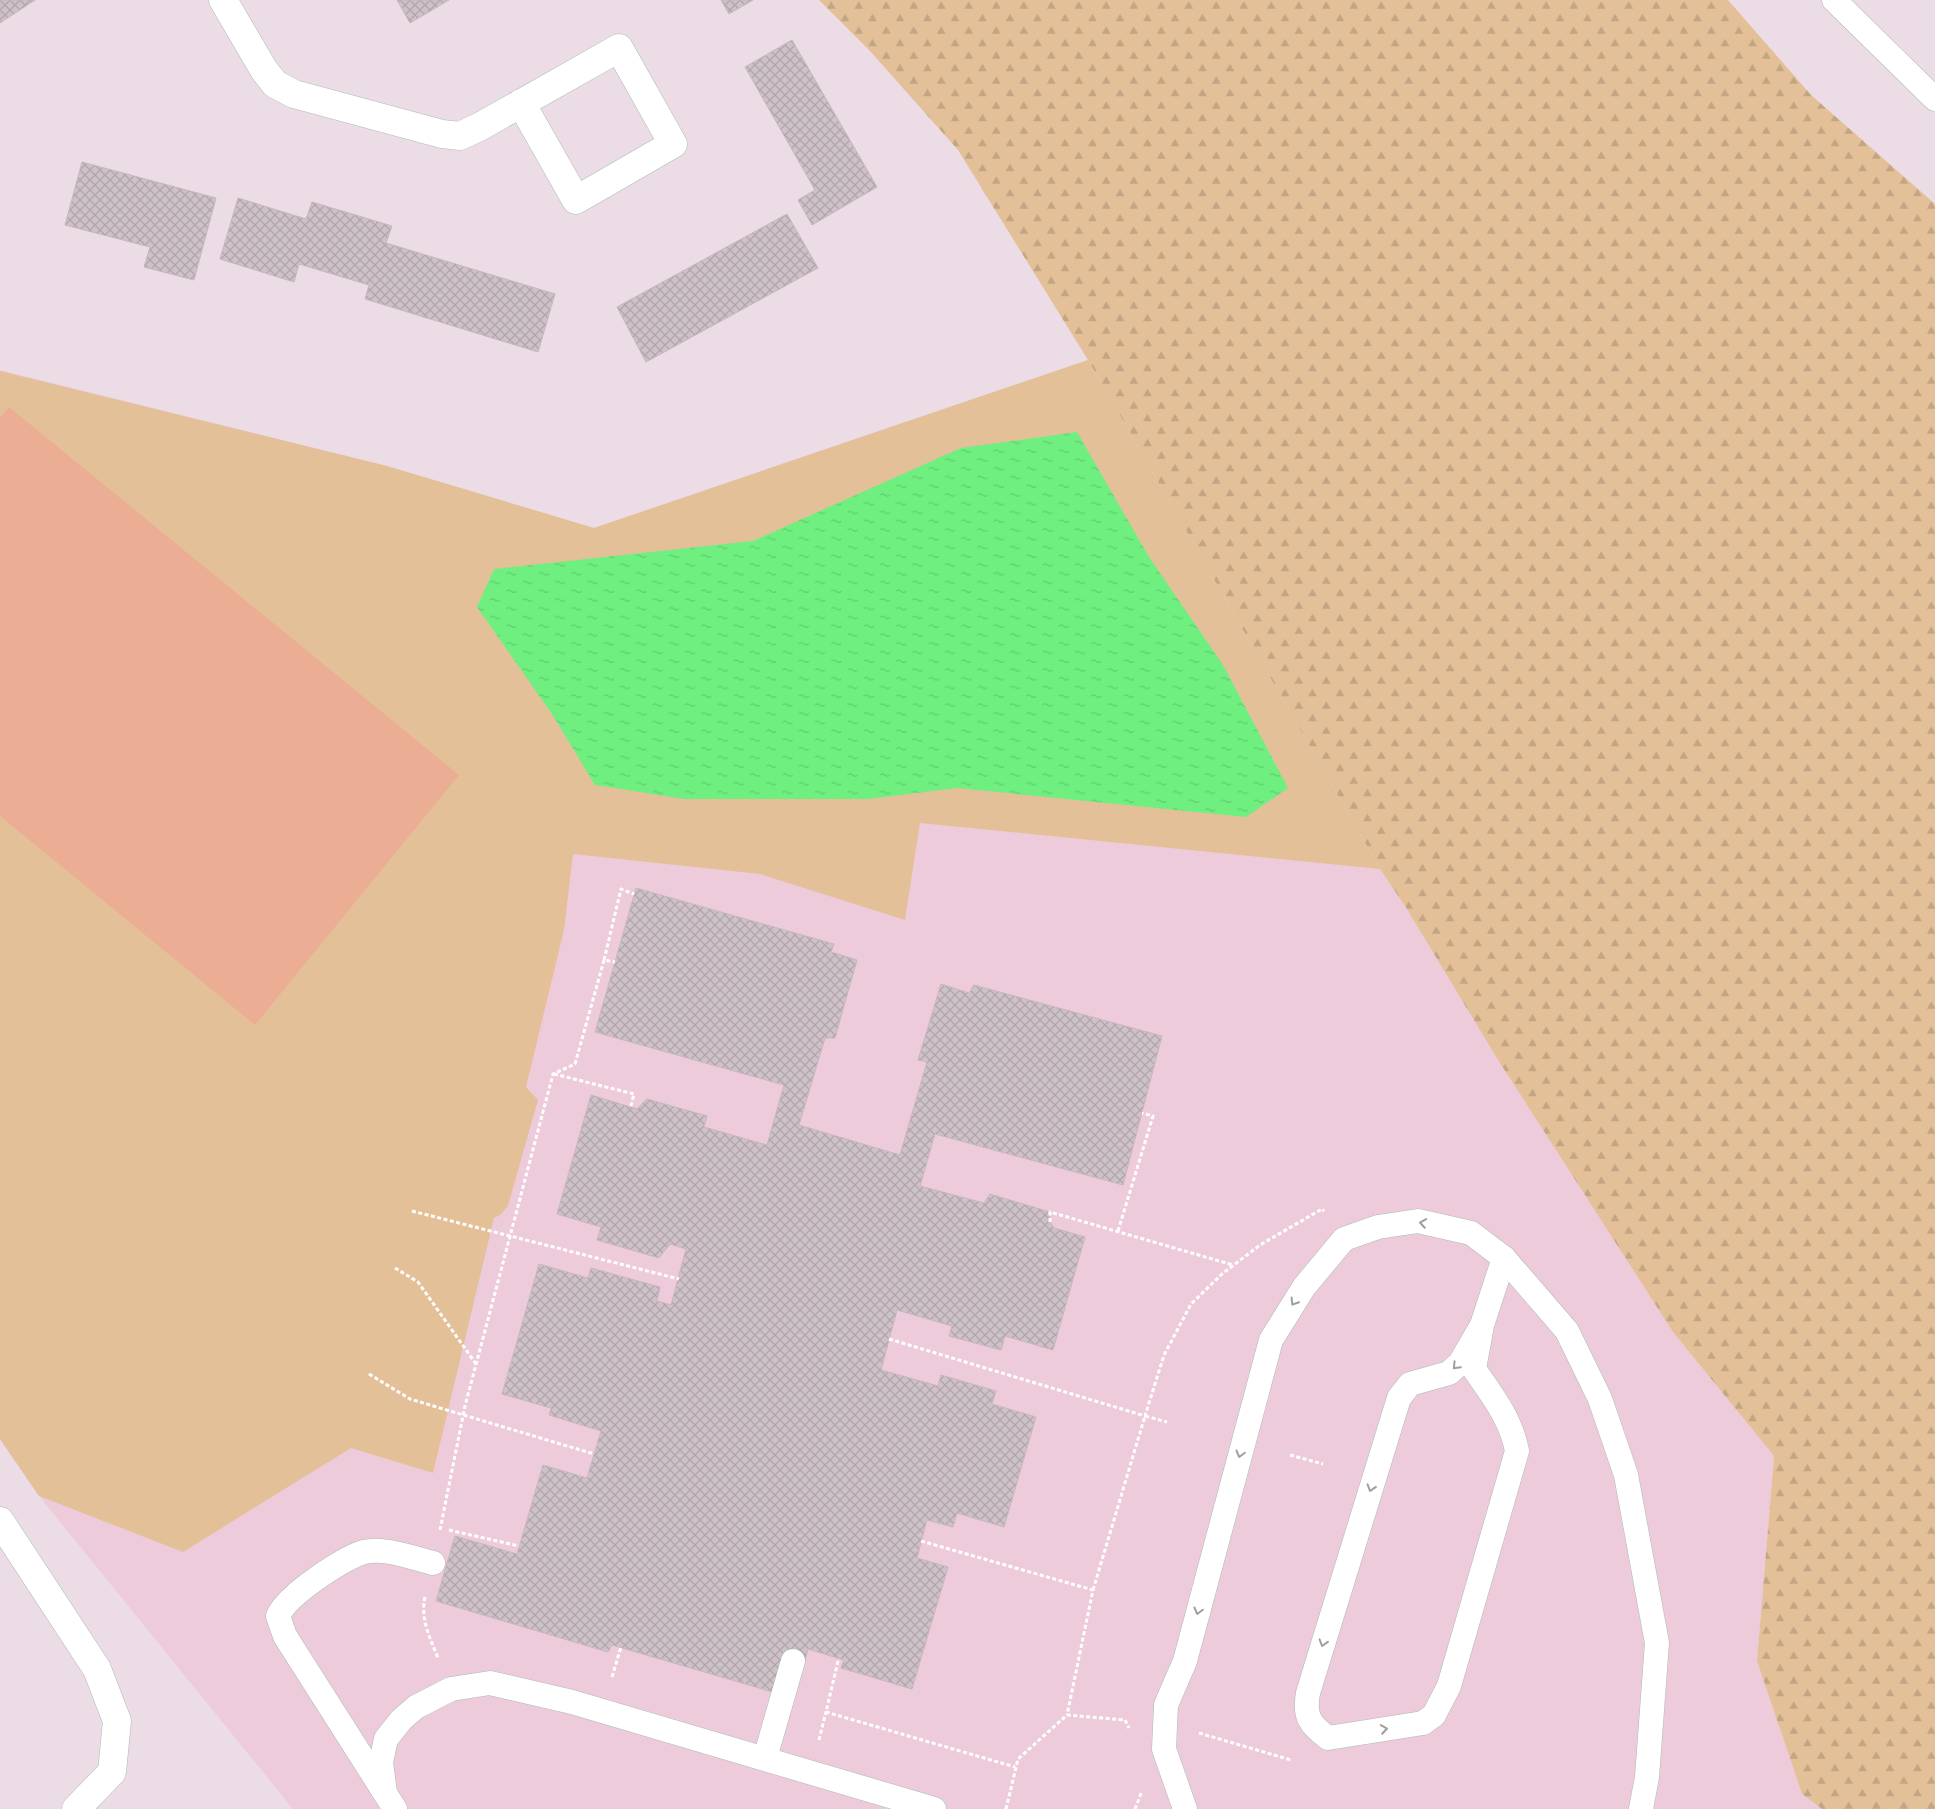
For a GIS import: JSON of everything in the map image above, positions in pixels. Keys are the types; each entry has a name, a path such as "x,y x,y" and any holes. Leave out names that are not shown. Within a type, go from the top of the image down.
{"street":[{"path":"223,0 264,70 276,84 294,94 442,134 460,136 619,48 674,144 576,200 521,103"},
{"path":"0,1521 96,1669 117,1721 112,1772 76,1809"}],"lane":[{"path":"1834,0 1935,99"},
{"path":"1185,1809 1164,1749 1166,1705 1185,1661 1271,1340 1304,1287 1344,1239 1378,1227 1418,1221 1471,1233 1504,1258 1567,1331 1600,1399 1626,1475 1657,1643 1647,1777 1641,1809"},
{"path":"1482,1325 1460,1363 1449,1373 1410,1384 1399,1398 1308,1693 1305,1709 1314,1727 1328,1738 1423,1723 1434,1714 1448,1686 1517,1452 1515,1437 1502,1408 1474,1369 1482,1325 1504,1258"},
{"path":"390,1801 285,1636 278,1616 282,1606 307,1585 364,1552 379,1552 433,1563"},
{"path":"765,1758 793,1660"},
{"path":"390,1801 381,1762 386,1739 401,1720 416,1707 451,1689 490,1683 572,1702 934,1809"}],"path":[{"path":"553,1074 575,1064 604,960 621,889 634,894"},
{"path":"604,960 615,962"},
{"path":"553,1074 634,1094 631,1106"},
{"path":"451,1689 426,1629 423,1606 441,1529 463,1416 553,1074"},
{"path":"1118,1231 1153,1116 1142,1113"},
{"path":"1006,1809 1018,1759 1067,1715 1093,1590 1164,1355 1179,1324 1191,1304 1234,1265 1260,1245 1322,1208 1344,1239"},
{"path":"412,1211 679,1279"},
{"path":"1050,1222 1050,1212 1234,1265"},
{"path":"395,1268 418,1282 476,1364"},
{"path":"890,1339 1167,1422"},
{"path":"369,1374 410,1399 594,1454"},
{"path":"1290,1456 1323,1464"},
{"path":"432,1526 519,1546"},
{"path":"921,1541 1093,1590"},
{"path":"838,1660 826,1712 1015,1767"},
{"path":"1067,1715 1125,1720 1133,1736"},
{"path":"1193,1731 1291,1760"},
{"path":"1135,1809 1145,1784"}],"shaded area":[{"path":"1088,360 1380,869 1405,906 1498,1060 1673,1332 1774,1456 1757,1661 1802,1794 1822,1809 293,1809 39,1496 0,1439 0,370 387,466 594,528"},
{"path":"9,407 459,775 255,1025 0,816 0,418"}],"green space":[{"path":"819,0 1728,0 1811,95 1935,204 1935,1809 1822,1809 1802,1794 1757,1661 1774,1456 1673,1332 1498,1060 1405,906 1380,869 1088,360 958,150 870,51"},
{"path":"1088,360 1380,869 920,823 905,920 760,874 573,854 564,930 526,1087 538,1100 508,1206 500,1215 494,1218 433,1473 351,1448 183,1552 39,1496 0,1439 0,371 387,466 594,528"}],"water":[{"path":"1077,432 1149,557 1223,665 1288,788 1246,817 957,788 868,799 684,799 595,785 552,714 477,607 494,569 753,541 961,448"}],"building":[{"path":"0,0 35,0 0,23"},
{"path":"397,0 449,0 410,23"},
{"path":"721,0 753,0 729,14"},
{"path":"792,40 877,187 812,225 798,200 815,190 745,67"},
{"path":"82,162 216,198 194,280 144,267 150,247 65,225"},
{"path":"238,198 306,219 312,202 392,226 386,243 555,294 538,352 365,299 369,285 299,264 294,282 220,259"},
{"path":"787,214 818,268 646,362 617,307"},
{"path":"636,888 834,944 831,952 857,960 835,1038 825,1038 799,1125 900,1155 927,1062 918,1060 941,984 969,993 974,985 1162,1036 1123,1185 935,1134 920,1186 984,1203 990,1194 1050,1212 1050,1222 1054,1228 1085,1237 1053,1350 1005,1336 1001,1350 949,1336 952,1326 897,1310 881,1370 938,1386 941,1375 996,1391 992,1404 1036,1417 1004,1527 957,1513 953,1527 927,1520 917,1558 948,1567 912,1689 841,1668 844,1660 808,1649 804,1664 776,1693 612,1645 608,1652 436,1601 455,1536 517,1554 543,1465 587,1478 601,1431 549,1415 551,1408 502,1394 539,1264 588,1278 591,1268 660,1287 657,1301 671,1305 686,1249 670,1244 659,1258 597,1240 601,1227 557,1214 591,1095 637,1109 647,1099 707,1116 704,1127 767,1145 784,1085 595,1032"}]}
